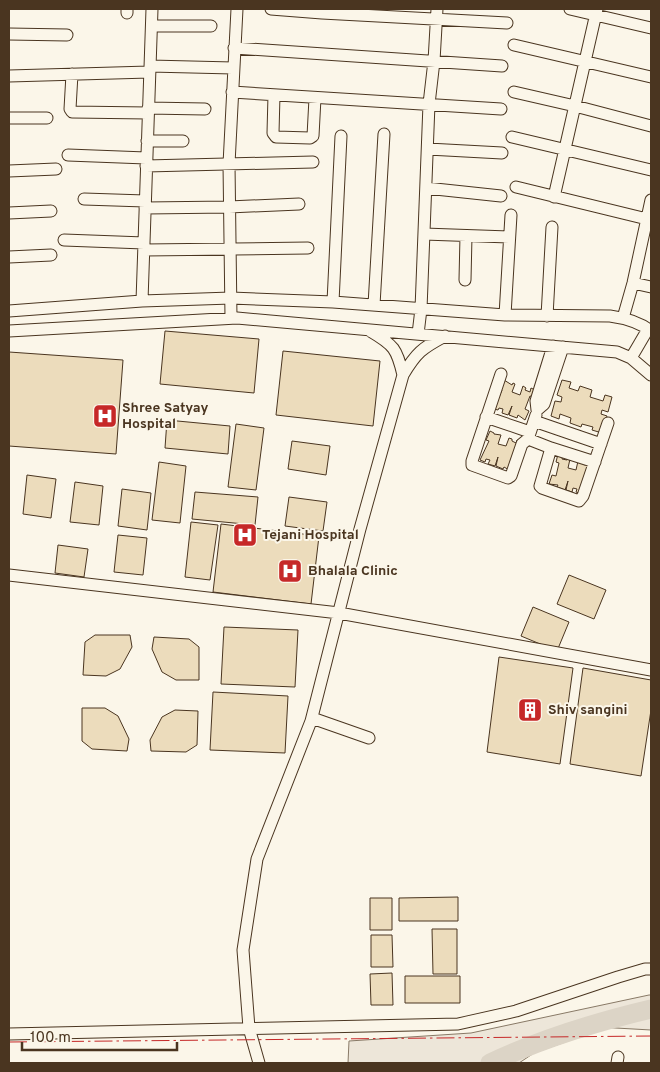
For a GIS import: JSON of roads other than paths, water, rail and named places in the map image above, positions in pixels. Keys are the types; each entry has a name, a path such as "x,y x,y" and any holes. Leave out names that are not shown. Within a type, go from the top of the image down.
{"street":[{"path":"142,301 152,9"},
{"path":"231,318 229,164 236,9"},
{"path":"276,9 436,14 507,23"},
{"path":"570,9 596,12 651,28"},
{"path":"554,197 596,12"},
{"path":"418,334 421,310 436,14"},
{"path":"152,26 211,26"},
{"path":"9,34 67,35"},
{"path":"514,45 651,77"},
{"path":"234,48 502,66"},
{"path":"9,76 150,69 233,68"},
{"path":"72,74 70,109 72,112 205,109"},
{"path":"232,92 501,109"},
{"path":"514,92 651,126"},
{"path":"274,95 273,133 276,137 310,138 313,136 314,98"},
{"path":"9,118 47,118"},
{"path":"374,305 384,134"},
{"path":"332,302 341,136"},
{"path":"512,137 651,170"},
{"path":"147,141 184,140"},
{"path":"428,149 502,153"},
{"path":"68,156 146,162 229,164 313,162"},
{"path":"9,171 56,169"},
{"path":"516,187 647,218"},
{"path":"426,188 501,196"},
{"path":"84,199 145,205 230,207 299,204"},
{"path":"623,318 648,237 647,218 651,200"},
{"path":"9,213 51,211"},
{"path":"505,316 511,215"},
{"path":"547,316 552,227"},
{"path":"424,234 509,237"},
{"path":"465,280 466,236"},
{"path":"64,240 144,247 308,248"},
{"path":"9,257 50,255"},
{"path":"633,283 651,287"},
{"path":"9,312 142,301 231,298 332,302 505,316 610,316 623,318 643,325 650,330 631,358"},
{"path":"9,331 231,318 617,352 631,358 651,375"},
{"path":"367,329 389,342 398,356 403,375"},
{"path":"259,1063 249,1028 243,950 257,859 312,718 360,529 403,375 414,356 445,336"},
{"path":"501,374 472,466 510,478 522,444 544,404 558,347"},
{"path":"486,417 532,426 601,444"},
{"path":"551,448 540,486 579,501 584,496 608,423"},
{"path":"532,426 551,448 595,462"},
{"path":"9,575 339,613 651,670"},
{"path":"312,718 369,738"},
{"path":"9,1034 458,1024 516,1011 618,977 645,969 651,970"}],"waterway":[{"path":"490,1063 529,1046 569,1032 651,1009"}],"place":[{"name":"Shree Satyay Hospital","path":"105,416"},
{"name":"Tejani Hospital","path":"245,535"},
{"name":"Bhalala Clinic","path":"290,571"},
{"name":"Shiv sangini","path":"530,710"}]}
